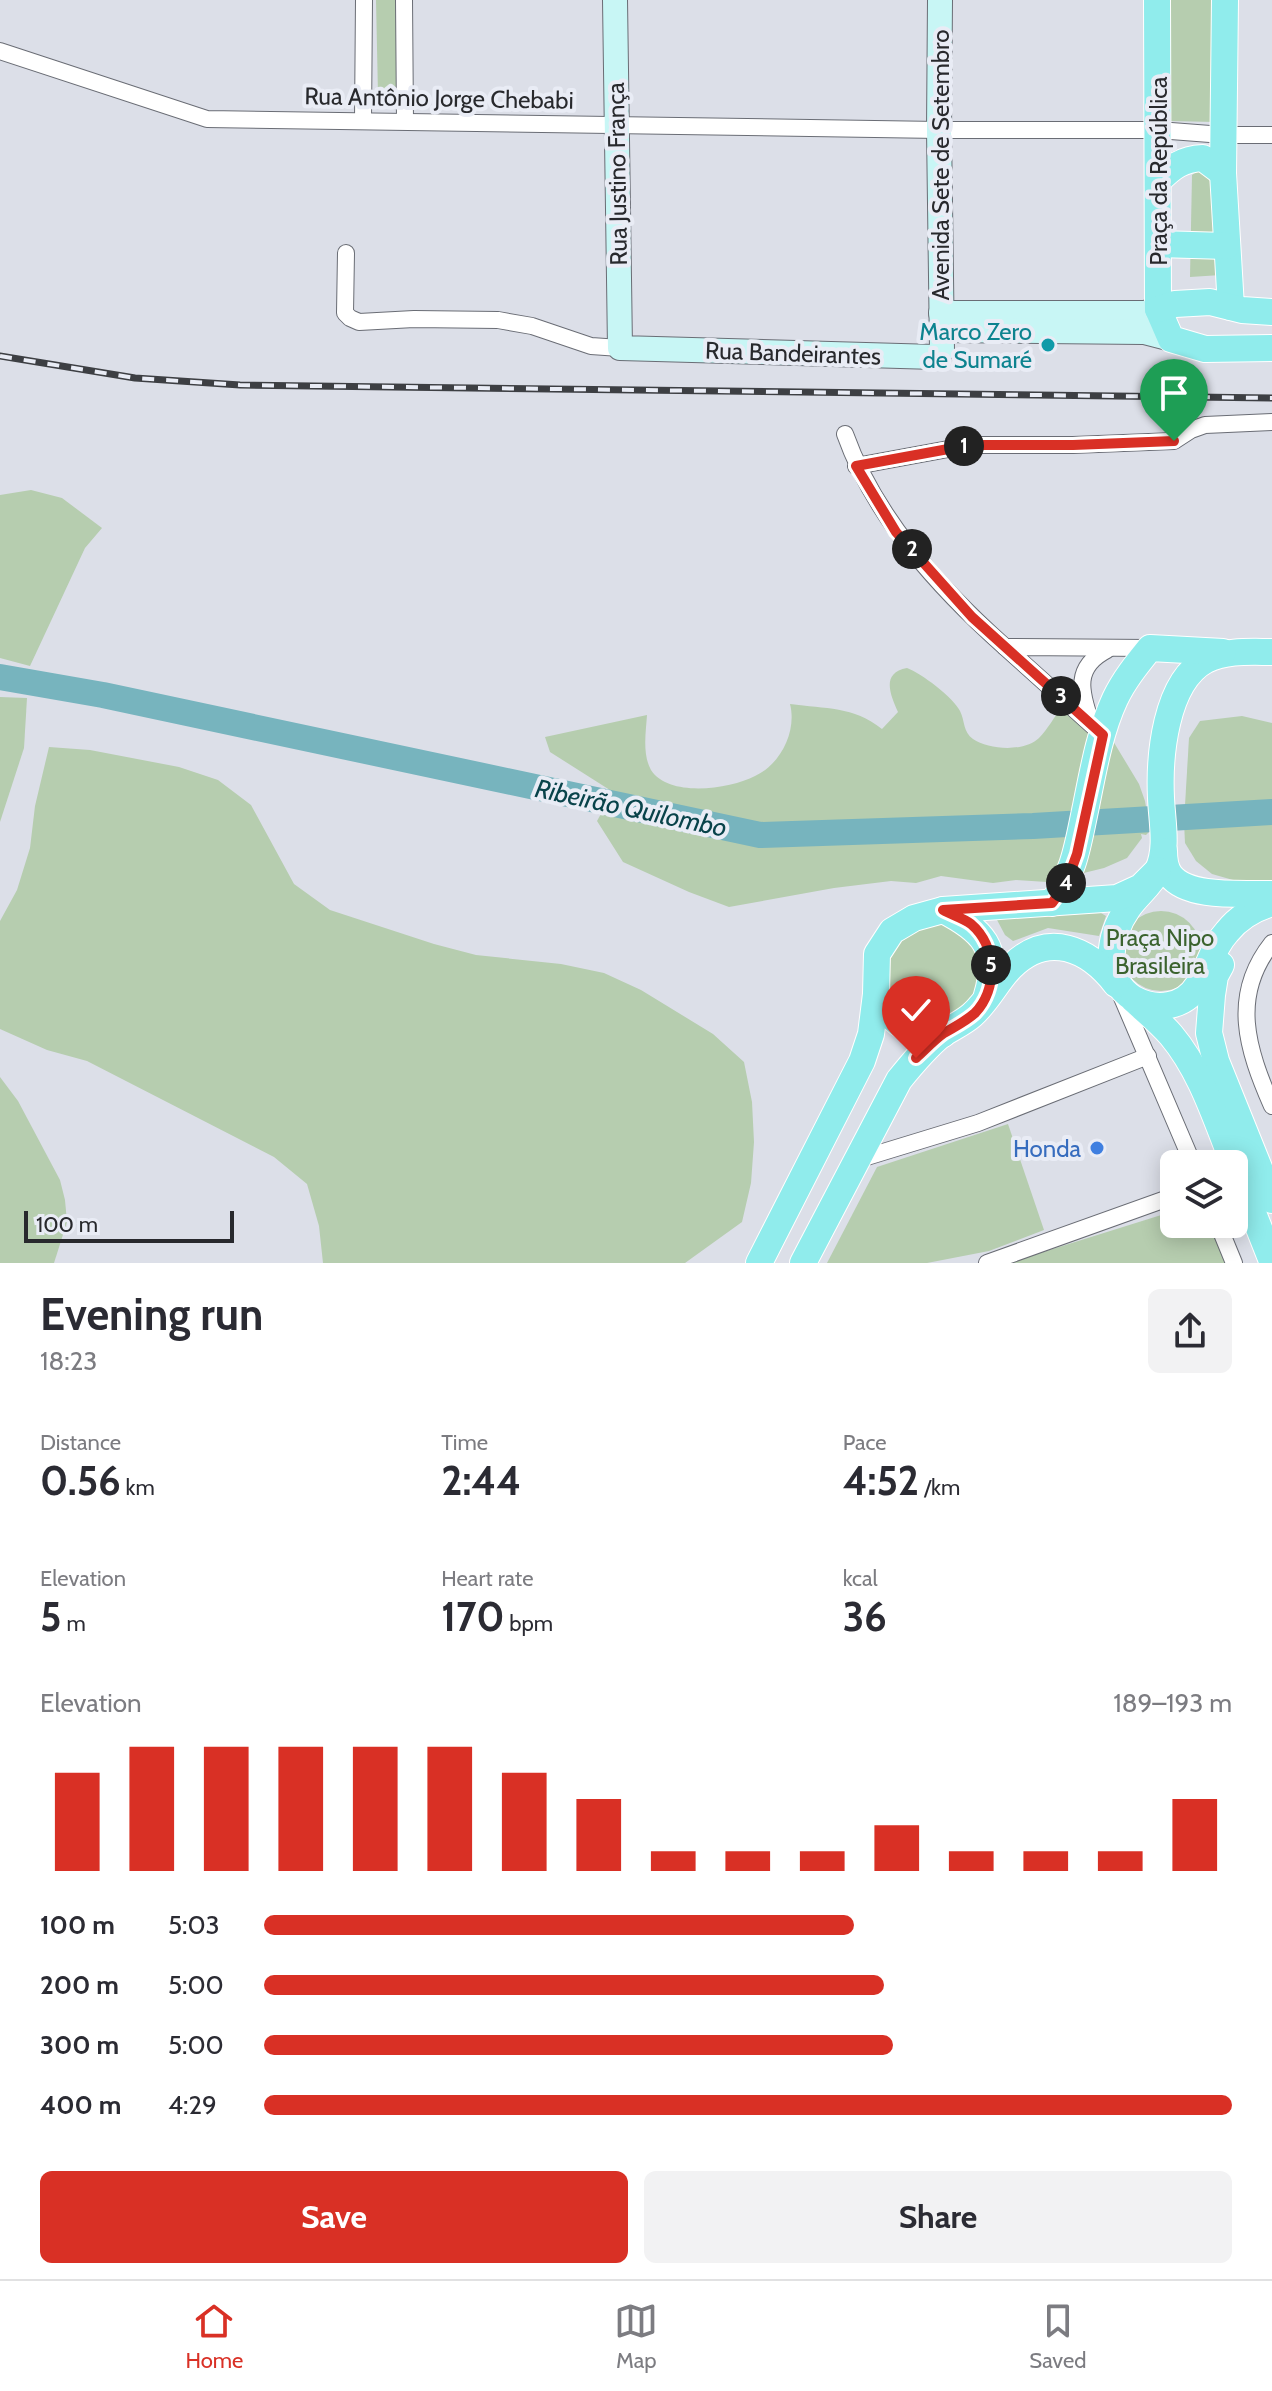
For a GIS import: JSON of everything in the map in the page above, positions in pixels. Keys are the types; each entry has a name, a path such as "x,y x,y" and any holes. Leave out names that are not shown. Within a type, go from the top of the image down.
{"main road":[{"name":"Praça da República","path":"1157,0 1158,309 1171,339"},
{"path":"1225,0 1223,173 1231,307"},
{"path":"1158,181 1170,168 1190,159 1203,158 1223,173"},
{"path":"1158,244 1226,246"},
{"path":"1158,309 1175,304 1210,302 1272,312"},
{"path":"1171,339 1205,349 1272,348"},
{"path":"1052,903 1066,884 1077,854 1098,729 1129,674 1150,648 1272,652"},
{"path":"1231,652 1205,661 1180,690 1170,711 1162,738 1162,852 1171,877 1197,892 1272,894"},
{"path":"759,1263 862,1061 871,1034 877,954 892,931 914,918 943,910 1117,898 1141,887 1162,852"},
{"path":"1162,852 1117,925 1112,947 1112,966 1124,991 1149,1006 1167,1007 1185,999 1197,987 1210,956 1227,932 1259,907 1272,903"},
{"path":"943,910 971,924 984,940 991,959 992,979 986,999"},
{"path":"1272,915 1243,935 1220,966 1215,976 1209,1033 1216,1061 1272,1200"},
{"path":"803,1263 899,1080 916,1058 943,1034 975,1013 1011,967 1024,956 1053,946 1092,958 1170,1033 1204,1088 1228,1150"},
{"path":"876,994 895,1022 907,1029 943,1034"},
{"path":"1248,1200 1272,1261"}],"street":[{"path":"363,121 364,0"},
{"path":"404,0 405,121"},
{"name":"Rua Justino França","path":"615,0 620,348"},
{"name":"Avenida Sete de Setembro","path":"940,0 941,321"},
{"name":"Rua Antônio Jorge Chebabi","path":"0,51 207,119 939,130 1158,130 1272,135"},
{"path":"346,253 345,313 359,322 498,320 532,326 591,346 620,348"},
{"path":"941,321 1145,313 1158,309"},
{"path":"941,321 1144,332 1171,339"},
{"name":"Rua Bandeirantes","path":"620,348 935,357 942,350 941,321"},
{"path":"856,466 970,445 1174,441 1205,425 1272,422"},
{"path":"845,434 856,466 896,532 972,617 1098,729"},
{"path":"1005,647 1150,648"},
{"path":"1098,729 1083,701 1082,682 1085,669 1093,657 1108,649"},
{"path":"1272,943 1259,959 1247,993 1246,1022 1257,1071 1272,1106"},
{"path":"1124,991 1187,1150"},
{"path":"857,1160 978,1123 1148,1056"},
{"path":"987,1263 1160,1201"},
{"path":"1224,1238 1234,1263"}],"green space":[{"path":"376,0 398,0 399,90 388,98 378,95"},
{"path":"1169,0 1218,0 1215,122 1169,121"},
{"path":"1205,166 1214,169 1221,275 1190,277 1192,175"},
{"path":"31,490 62,498 102,528 85,548 30,666 0,658 0,495"},
{"path":"907,668 928,680 951,700 960,711 970,736 980,743 1007,748 1033,743 1062,707 1101,721 1139,784 1150,831 1146,835 1141,834 1142,838 1127,858 1104,868 1047,882 1016,880 993,883 941,876 916,883 891,881 834,888 729,907 623,862 597,821 613,792 550,752 545,737 647,715 646,757 651,770 671,785 716,787 744,781 764,771 772,763 789,735 790,704 850,712 882,729 898,712 890,691 891,679 894,674"},
{"path":"0,697 27,698 24,748 0,822"},
{"path":"1242,716 1272,723 1272,883 1233,880 1212,874 1196,861 1185,843 1189,738 1200,721"},
{"path":"49,747 90,750 179,767 218,780 251,805 294,884 330,910 476,955 561,964 604,973 641,990 713,1034 744,1062 752,1102 754,1142 751,1183 742,1222 685,1263 323,1263 319,1226 307,1184 274,1157 87,1061 47,1050 0,1029 0,921 17,890 30,848 35,806"},
{"name":"Praça Nipo Brasileira","path":"1161,911 1176,914 1189,923 1198,936 1201,951 1198,966 1189,979 1176,988 1161,991 1146,988 1133,979 1124,966 1121,951 1124,936 1133,923 1146,914"},
{"path":"1101,913 1106,916 1099,936 1048,928 1013,941 1005,935 996,918"},
{"path":"939,921 970,937 983,966 977,997 938,1023 906,1017 884,992 891,941"},
{"path":"0,1077 18,1101 60,1180 67,1222 54,1263 0,1263"},
{"path":"1008,1124 1044,1230 989,1251 927,1263 827,1263 877,1167"},
{"path":"1160,1215 1160,1238 1220,1238 1230,1263 1008,1263"}],"waterway":[{"name":"Ribeirão Quilombo","path":"0,677 103,695 760,835 1033,826 1272,812"}],"railway":[{"path":"0,356 135,378 240,385 1272,398"}],"place":[{"name":"Marco Zero de Sumaré","path":"1048,345"},
{"name":"Honda","path":"1097,1148"}],"route":[{"path":"916,1058 943,1034 975,1013 986,999 992,979 991,959 984,940 971,924 943,910 1052,903 1066,884 1077,854 1103,735 972,617 896,532 856,466 970,445 1174,441"}]}
